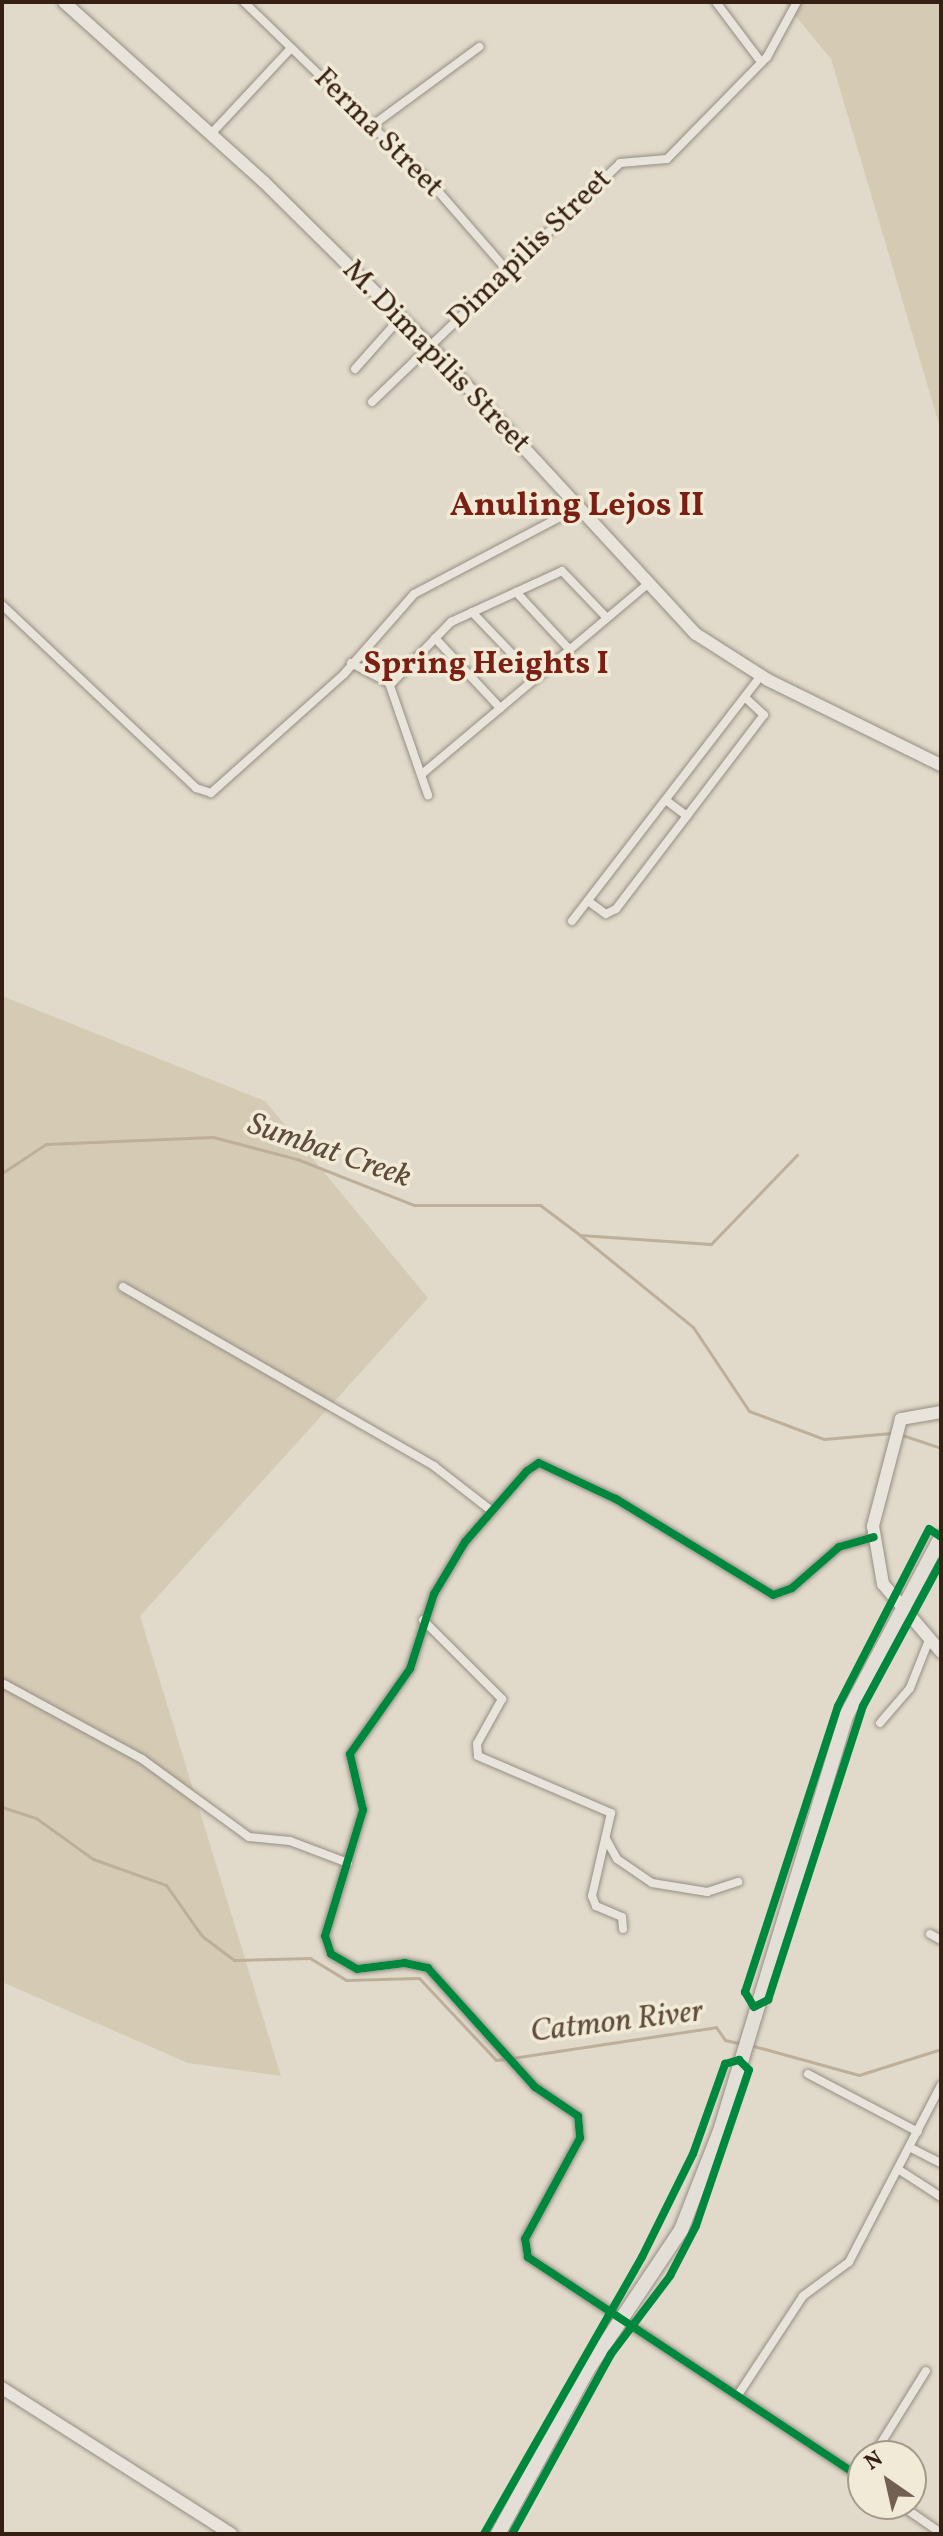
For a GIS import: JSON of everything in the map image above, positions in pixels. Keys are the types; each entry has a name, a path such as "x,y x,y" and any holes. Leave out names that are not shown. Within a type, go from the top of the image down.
{"main road":[{"name":"M. Dimapilis Street","path":"64,2 401,317 696,634 761,676 941,765"},
{"path":"941,1412 906,1415 898,1428 874,1537 881,1578 904,1611 941,1652"},
{"path":"498,2534 624,2317 681,2230 739,2060 847,1714 941,1537"},
{"path":"2,2388 231,2534"}],"street":[{"name":"Ferma Street","path":"244,2 373,125 506,269"},
{"path":"716,2 761,62"},
{"name":"Dimapilis Street","path":"372,402 506,269 620,163 667,159 761,62 797,2"},
{"path":"373,125 479,47"},
{"path":"208,137 291,48"},
{"path":"355,369 401,317"},
{"path":"3,608 203,793 351,663 414,594 577,508"},
{"path":"390,685 435,638 472,612 562,571 607,618"},
{"path":"422,774 649,583"},
{"path":"516,592 569,649"},
{"path":"472,612 535,678"},
{"path":"435,638 500,708"},
{"path":"351,663 390,685 428,795"},
{"path":"572,921 747,699 761,676"},
{"path":"588,901 611,913 764,715 747,699"},
{"path":"667,801 687,816"},
{"path":"123,1287 434,1466 488,1508"},
{"path":"847,2466 524,2250 580,2138 581,2122 517,2068 421,1964 357,1969 331,1954 325,1936 363,1804 350,1754 410,1669 423,1620 488,1508 539,1463 778,1596 839,1547 874,1537"},
{"path":"423,1620 502,1699 477,1744 478,1756 608,1810 606,1838 593,1901 622,1917 623,1929"},
{"path":"880,1723 910,1688 929,1640"},
{"path":"2,1683 142,1759 249,1837 290,1841 348,1863"},
{"path":"606,1838 617,1859 652,1883 707,1892 738,1882"},
{"path":"930,1934 941,1940"},
{"path":"808,2074 918,2132"},
{"path":"738,2395 803,2296 844,2270 901,2171 941,2085"},
{"path":"911,2148 941,2163"},
{"path":"901,2171 941,2197"},
{"path":"883,2440 926,2371"},
{"path":"922,2520 941,2533"}],"shaded area":[{"path":"784,2 941,2 941,431 831,59"},
{"path":"2,996 265,1101 428,1298 140,1616 281,2076 188,2063 2,1982"}],"waterway":[{"name":"Sumbat Creek","path":"2,1173 46,1144 213,1137 297,1159 414,1205 540,1205 580,1235 711,1244 797,1155"},
{"path":"581,1236 693,1327 749,1411 824,1439 892,1433"},
{"path":"899,1434 941,1448"},
{"name":"Catmon River","path":"2,1807 36,1818 93,1859 166,1885 202,1936 234,1960 310,1958 346,1980 419,1978 496,2060 505,2059"},
{"name":"Catmon River","path":"512,2058 716,2027 725,2040 743,2044"},
{"name":"Catmon River","path":"750,2045 859,2075 941,2049"}],"cycle path":[{"path":"847,2468 528,2257 525,2239 580,2138 578,2116 535,2087 428,1968 405,1963 357,1969 331,1954 325,1936 363,1810 350,1754 410,1669 434,1594 465,1542 527,1471 539,1463 616,1499 773,1595 792,1588 839,1547 874,1537"},
{"path":"941,1537 929,1529 838,1706 745,1992 754,2007 768,2000 863,1706 941,1562"},
{"path":"484,2534 642,2257 693,2154 725,2064 739,2060 749,2070 696,2226 670,2276 611,2354 512,2534"}],"district":[{"name":"Anuling Lejos II","path":"577,507"},
{"name":"Spring Heights I","path":"486,665"}]}
